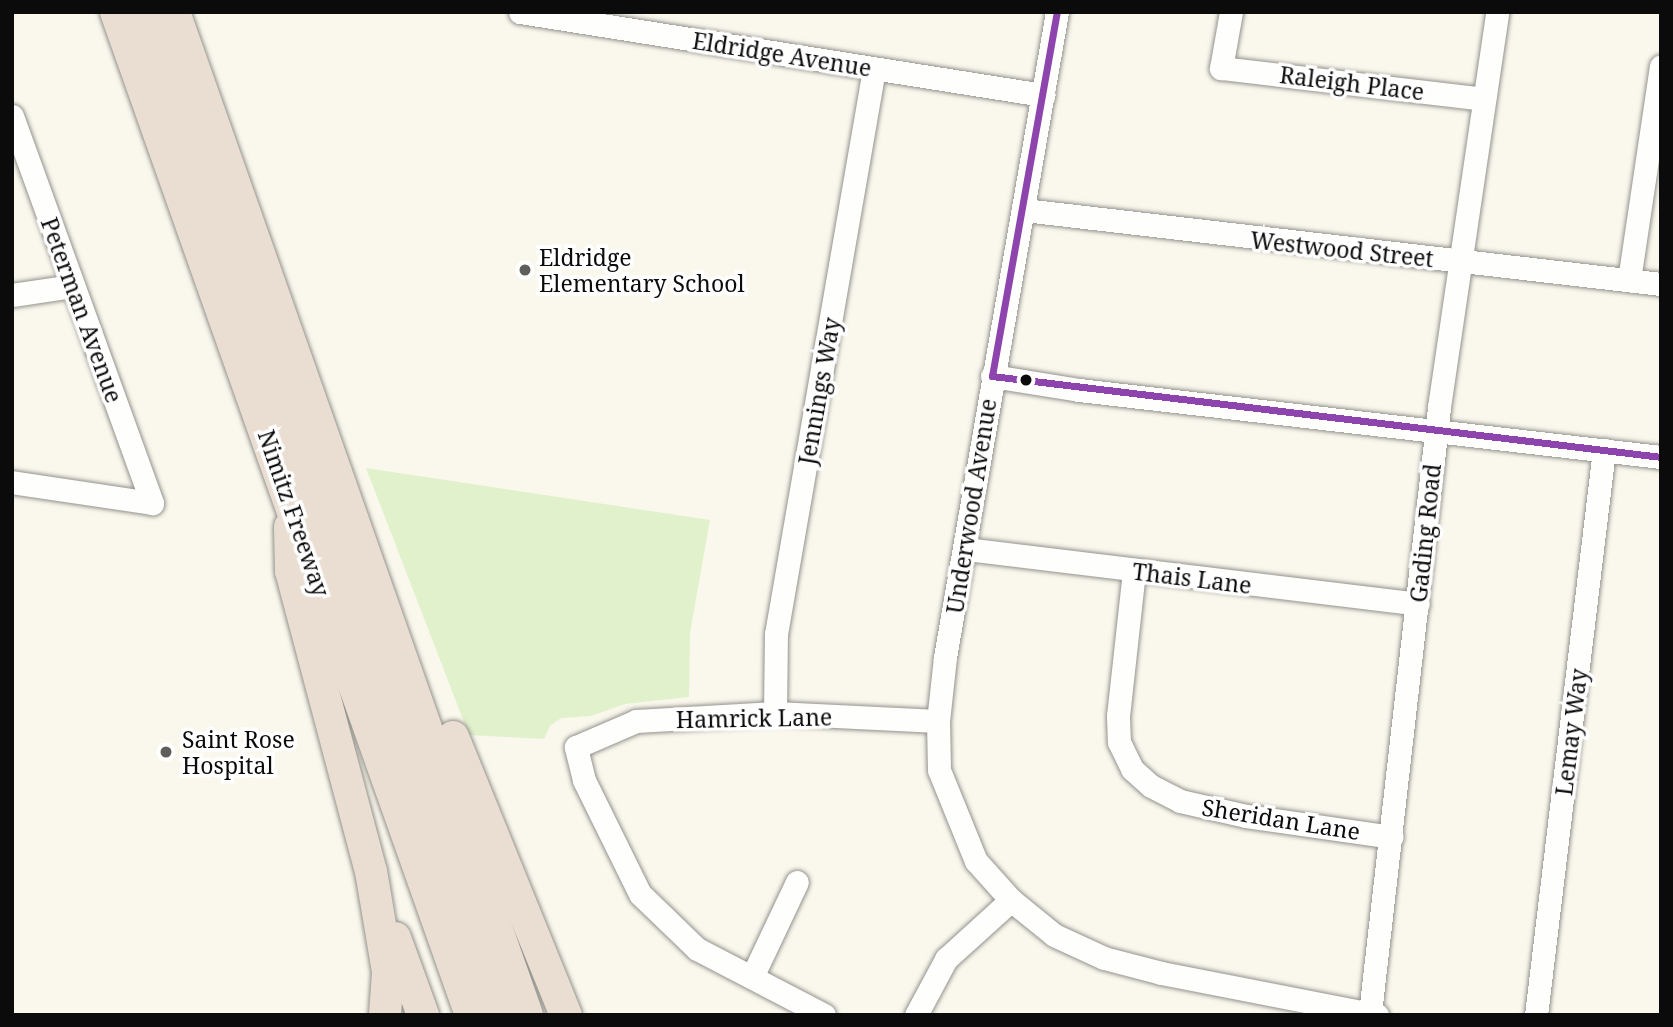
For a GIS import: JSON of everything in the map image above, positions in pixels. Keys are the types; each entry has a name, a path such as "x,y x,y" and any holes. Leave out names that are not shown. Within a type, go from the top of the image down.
{"highway":[{"name":"Nimitz Freeway","path":"116,12 471,1015"},
{"path":"146,12 502,1015"},
{"path":"174,12 406,662 527,1015"},
{"path":"289,498 291,571 371,871 423,1015"},
{"path":"406,662 434,688 566,1015"},
{"path":"371,871 388,972 386,1015"},
{"path":"539,943 588,1015"}],"street":[{"name":"Eldridge Avenue","path":"520,12 1043,95"},
{"name":"Underwood Avenue","path":"1057,12 1024,210 992,376 937,721 939,769 976,860 1011,900 1054,935 1104,958 1374,1014"},
{"name":"Raleigh Place","path":"1231,12 1221,68 1484,99"},
{"name":"Gading Road","path":"1374,1014 1436,430 1497,12"},
{"path":"1629,280 1661,66"},
{"name":"Jennings Way","path":"775,713 775,634 874,69"},
{"name":"Peterman Avenue","path":"12,116 152,503 12,482"},
{"name":"Westwood Street","path":"1024,210 1661,284"},
{"path":"12,295 73,286"},
{"path":"992,376 1661,457"},
{"name":"Lemay Way","path":"1536,1015 1604,450"},
{"name":"Thais Lane","path":"966,549 1418,604"},
{"name":"Sheridan Lane","path":"1134,571 1118,716 1119,742 1132,769 1151,786 1180,801 1246,816 1391,836"},
{"name":"Hamrick Lane","path":"752,976 697,949 640,894 584,780 576,747 636,721 775,713 937,721"},
{"path":"797,882 752,976 824,1015"},
{"path":"916,1015 946,960 1011,900"}],"green space":[{"path":"366,468 710,520 690,633 689,697 625,704 591,716 561,718 550,726 544,739 469,735"}],"transit line":[{"path":"992,376 1057,12"},
{"path":"992,376 1661,457"}],"place":[{"name":"Eldridge Elementary School","path":"525,270"},
{"name":"Saint Rose Hospital","path":"166,752"}]}
